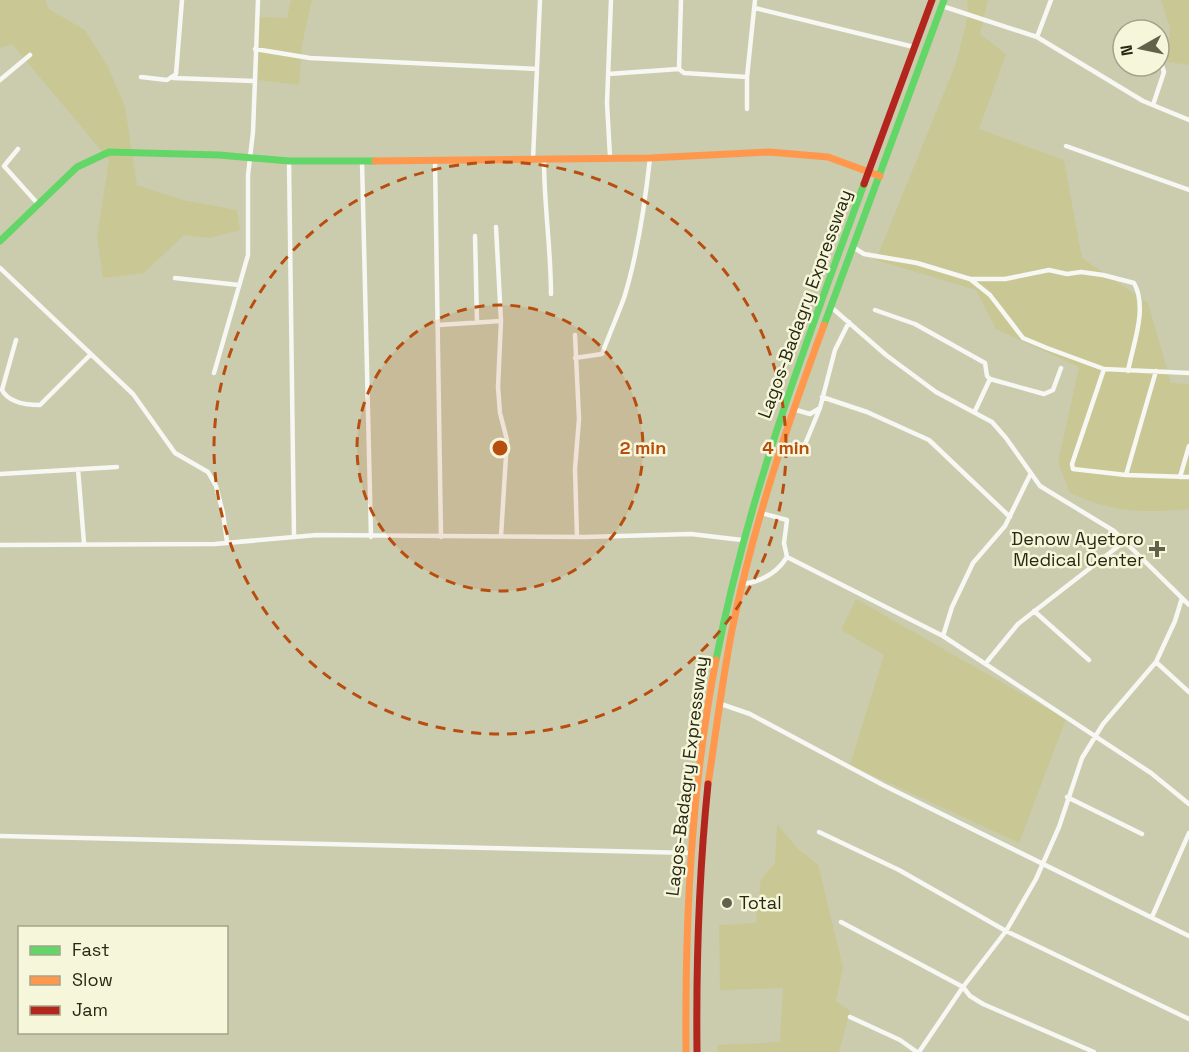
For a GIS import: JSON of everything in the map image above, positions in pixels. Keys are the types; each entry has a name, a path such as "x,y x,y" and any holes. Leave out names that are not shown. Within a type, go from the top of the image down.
{"main road":[{"name":"Lagos-Badagry Expressway","path":"686,1052 685,946 690,853 718,645 742,540 794,375 932,0"},
{"name":"Lagos-Badagry Expressway","path":"697,1052 698,893 708,784 719,703 744,584 761,513 792,409 942,3"},
{"path":"0,241 77,167 109,152 289,161 435,161 650,158 770,152 828,157 880,176"}],"street":[{"path":"173,78 177,74 182,0"},
{"path":"214,373 249,242 249,158 253,132 258,0"},
{"path":"533,159 540,0"},
{"path":"610,157 608,74 611,0"},
{"path":"679,69 681,0"},
{"path":"747,109 747,77 755,0"},
{"path":"1037,37 1051,0"},
{"path":"942,3 1037,37 1153,105 1189,120"},
{"path":"755,8 914,47"},
{"path":"255,50 310,58 537,69"},
{"path":"1,78 30,55"},
{"path":"608,74 679,69 684,73 747,77"},
{"path":"141,77 167,80 173,78 254,81"},
{"path":"1153,105 1162,78"},
{"path":"1066,146 1189,190"},
{"path":"18,149 2,165 38,204"},
{"path":"575,358 602,354 612,331 624,297 644,210 650,158"},
{"path":"544,159 544,209 551,256 551,294"},
{"path":"362,160 371,537"},
{"path":"289,161 294,536"},
{"path":"435,161 441,537"},
{"path":"496,227 501,321 498,387 500,413 507,440 501,536"},
{"path":"475,236 477,322"},
{"path":"853,247 864,254 917,264 970,279 1005,279 1049,270 1067,274 1081,272 1103,275 1134,283 1140,293 1140,314 1128,371"},
{"path":"0,268 90,356 133,393 175,453 208,472 216,486 224,513 227,542"},
{"path":"175,278 239,285"},
{"path":"970,279 990,295 1023,338 1084,364 1104,369 1189,373"},
{"path":"831,307 886,355 936,392 992,422 1040,486 1114,531 1189,605"},
{"path":"875,310 915,324 985,363 987,376 990,379 1044,394 1053,390 1061,368"},
{"path":"438,325 501,321"},
{"path":"779,454 801,454 820,408 835,350 849,322"},
{"path":"575,334 579,419 575,469 577,537"},
{"path":"16,340 2,382 5,397 28,405 39,405 90,356"},
{"path":"0,366 7,367"},
{"path":"1104,369 1072,467 1075,471 1189,477"},
{"path":"1126,475 1156,371"},
{"path":"975,411 990,379"},
{"path":"822,397 867,411 929,440 1010,517"},
{"path":"792,409 810,414 820,408"},
{"path":"1179,477 1189,446"},
{"path":"0,474 117,467"},
{"path":"78,469 84,543"},
{"path":"943,636 952,607 973,563 1010,517 1030,475"},
{"path":"761,513 787,520 784,543 788,557 943,636 1151,773 1189,804"},
{"path":"0,545 227,542 294,536 577,537 691,534 742,540"},
{"path":"986,663 1018,624 1125,541"},
{"path":"744,584 771,575 788,557"},
{"path":"850,1017 900,1040 918,1052 963,987 1006,932 1059,827 1067,797 1082,758 1095,736 1156,662 1175,621 1182,598"},
{"path":"1034,611 1089,660"},
{"path":"1156,662 1189,692"},
{"path":"719,703 750,714 1042,864 1189,936"},
{"path":"1067,797 1142,834"},
{"path":"819,832 899,870 1006,932 1189,1019"},
{"path":"1152,917 1189,833"},
{"path":"0,836 690,853"},
{"path":"840,922 963,987 970,996 983,1004 1094,1052"}],"shaded area":[{"path":"0,0 45,0 49,9 85,30 108,67 125,107 137,185 183,200 237,210 240,230 210,238 184,235 144,273 103,278 97,237 109,160 12,44 0,48"},
{"path":"291,0 312,0 302,45 299,85 258,80 259,17 287,18"},
{"path":"967,0 988,0 980,34 1006,54 979,129 1064,160 1082,258 1148,303 1171,383 1189,384 1189,509 1128,510 1101,505 1070,493 1058,462 1079,367 996,329 976,290 876,260 956,63 968,16"},
{"path":"1161,0 1189,0 1189,65 1171,62 1171,18 1167,18"},
{"path":"856,599 1066,719 1019,843 850,765 884,655 841,630"},
{"path":"777,824 799,850 818,864 843,967 836,1001 850,1011 839,1052 718,1052 717,1045 780,1042 783,988 720,990 719,925 756,923 761,879 775,863"}],"traffic: fast":[{"path":"824,325 944,0"},
{"path":"0,241 77,167 109,152 219,155 289,161 375,161"},
{"path":"716,660 729,599 762,478 801,360 864,184"}],"traffic: slow":[{"path":"375,161 650,158 769,152 828,157 880,176"},
{"path":"708,784 728,649 740,591 784,438 824,325"},
{"path":"686,1052 691,855 707,708 716,660"}],"traffic: jam":[{"path":"864,184 932,0"},
{"path":"697,1052 699,918 708,784"}],"place":[{"name":"Denow Ayetoro Medical Center","path":"1157,549"},
{"name":"Total","path":"727,903"}]}
